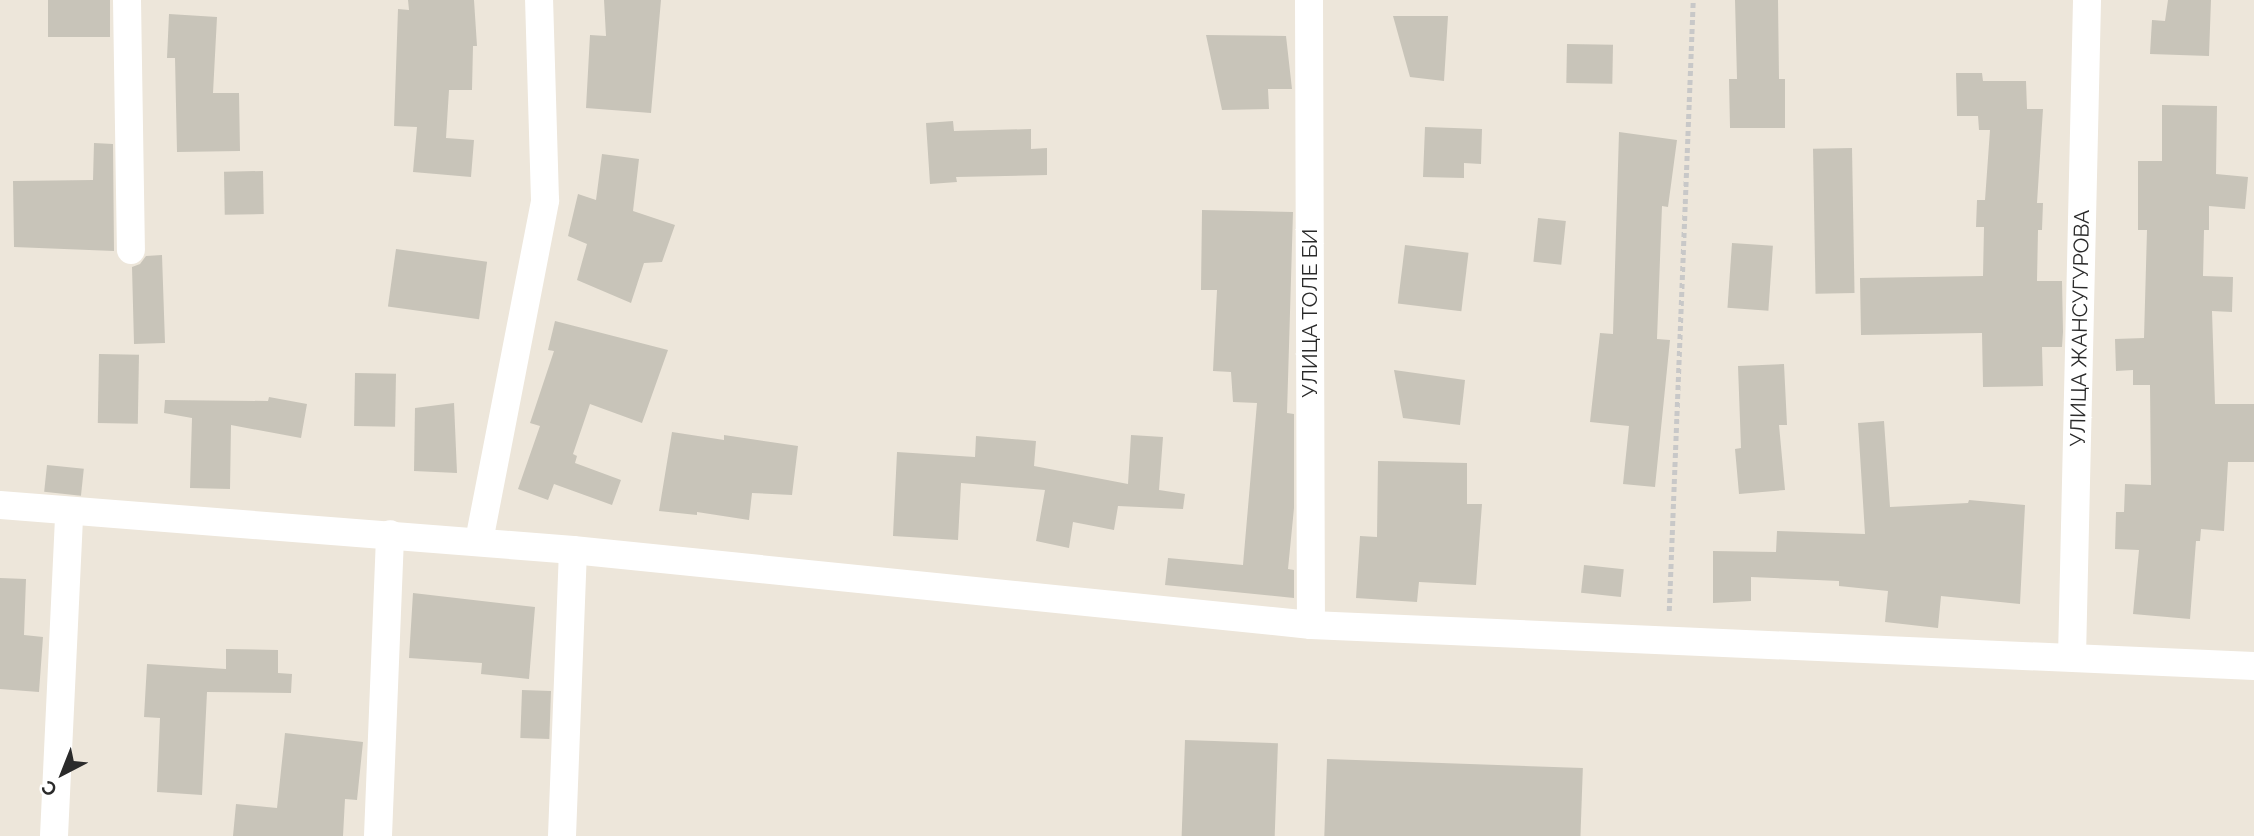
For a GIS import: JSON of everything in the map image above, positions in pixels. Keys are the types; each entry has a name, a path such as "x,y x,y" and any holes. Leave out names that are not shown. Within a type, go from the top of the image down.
{"street":[{"path":"127,0 131,250"},
{"path":"480,541 545,200 540,0"},
{"name":"УЛИЦА ТОЛЕ БИ","path":"1309,0 1311,625"},
{"name":"УЛИЦА ЖАНСУГУРОВА","path":"2072,657 2087,0"},
{"path":"0,505 480,541 1311,625 2254,666"},
{"path":"54,836 69,512"},
{"path":"378,836 390,534"},
{"path":"562,836 573,550"}],"path":[{"path":"1668,640 1693,0"}],"building":[{"path":"48,0 110,0 110,37 48,37"},
{"path":"408,0 474,0 477,46 473,46 472,90 449,90 446,138 474,140 471,177 413,172 417,127 394,126 398,9 409,10"},
{"path":"604,0 661,0 651,113 586,108 590,35 606,36"},
{"path":"1735,0 1778,0 1779,79 1785,79 1785,128 1730,128 1729,79 1737,79"},
{"path":"2168,0 2211,0 2209,56 2150,54 2152,20 2165,21"},
{"path":"169,14 217,17 213,93 239,93 240,151 177,152 175,58 167,58"},
{"path":"1393,16 1448,16 1444,81 1410,77"},
{"path":"1206,35 1286,36 1292,89 1268,89 1269,109 1222,110"},
{"path":"1567,44 1613,45 1612,84 1566,83"},
{"path":"1956,73 1982,73 1983,81 2026,81 2027,109 2043,109 2037,203 2043,203 2042,230 2038,230 2037,281 2062,281 2063,332 2062,347 2042,347 2043,386 1983,387 1982,333 1861,335 1860,278 1983,276 1984,227 1976,227 1977,200 1985,200 1990,130 1979,130 1978,116 1957,116"},
{"path":"2162,105 2217,106 2216,174 2248,177 2245,209 2209,206 2209,230 2204,230 2203,276 2233,277 2232,312 2212,311 2215,404 2254,404 2254,462 2228,462 2224,531 2201,529 2200,541 2196,541 2190,619 2133,614 2139,550 2115,549 2116,512 2124,512 2125,484 2151,485 2150,385 2133,385 2133,370 2116,371 2115,339 2144,338 2147,230 2138,230 2138,161 2162,161"},
{"path":"953,121 954,131 1031,129 1031,149 1047,148 1047,175 956,177 957,182 930,184 926,123"},
{"path":"1425,127 1482,129 1481,164 1464,163 1464,178 1423,177"},
{"path":"1619,132 1677,140 1668,207 1662,206 1657,339 1670,340 1655,487 1623,484 1629,426 1590,422 1600,333 1613,334"},
{"path":"94,143 113,144 114,251 14,247 13,181 93,180"},
{"path":"1852,148 1855,293 1816,294 1813,149"},
{"path":"602,154 639,159 633,211 675,225 662,262 644,263 631,303 577,280 587,244 568,236 578,194 596,200"},
{"path":"263,171 264,214 225,215 224,172"},
{"path":"1202,210 1293,212 1287,413 1294,414 1294,508 1288,569 1294,570 1294,598 1165,585 1168,558 1243,565 1257,403 1233,402 1231,372 1213,371 1217,290 1201,290"},
{"path":"1538,218 1566,221 1561,265 1533,262"},
{"path":"1732,243 1773,246 1768,311 1727,308"},
{"path":"1405,245 1469,253 1461,311 1398,304"},
{"path":"396,249 487,262 479,319 388,306"},
{"path":"162,255 165,343 134,344 132,267 140,264 146,256"},
{"path":"555,321 668,350 642,423 590,404 573,454 577,456 575,463 621,480 612,505 554,484 548,500 518,489 540,426 530,423 554,351 548,350"},
{"path":"99,354 139,355 138,424 98,423"},
{"path":"1784,364 1787,425 1779,425 1785,490 1739,494 1735,449 1741,448 1738,366"},
{"path":"1394,370 1465,380 1460,425 1403,418"},
{"path":"355,373 396,374 395,427 354,426"},
{"path":"269,397 307,404 301,438 231,425 230,489 190,488 192,418 164,413 165,400 268,401"},
{"path":"454,403 457,473 414,471 415,408"},
{"path":"1884,421 1890,507 1968,503 1969,500 2025,505 2020,604 1941,596 1938,628 1885,622 1888,591 1839,586 1839,581 1751,577 1751,601 1713,603 1713,551 1776,552 1777,531 1865,534 1858,423"},
{"path":"672,432 724,440 724,435 798,446 792,495 752,493 749,520 697,512 697,515 659,511"},
{"path":"1131,435 1163,437 1159,490 1185,494 1183,509 1118,506 1114,530 1073,522 1069,548 1036,541 1045,490 961,483 958,540 893,536 897,452 975,457 976,436 1036,441 1034,466 1128,484"},
{"path":"1378,461 1467,463 1467,504 1482,504 1476,585 1419,582 1417,602 1356,598 1360,536 1377,537"},
{"path":"47,465 84,469 81,496 44,492"},
{"path":"1584,565 1624,569 1621,597 1581,593"},
{"path":"0,578 26,579 24,635 43,637 39,692 0,689"},
{"path":"413,593 535,607 529,679 481,674 482,663 409,658"},
{"path":"226,649 278,650 278,673 292,674 291,693 207,692 202,795 157,792 160,718 144,717 147,664 226,669"},
{"path":"522,690 551,691 549,739 520,738"},
{"path":"285,733 363,742 357,800 345,799 343,836 233,836 236,804 277,808"},
{"path":"1185,740 1278,743 1275,836 1182,836"},
{"path":"1327,759 1583,768 1580,836 1324,836"}]}
